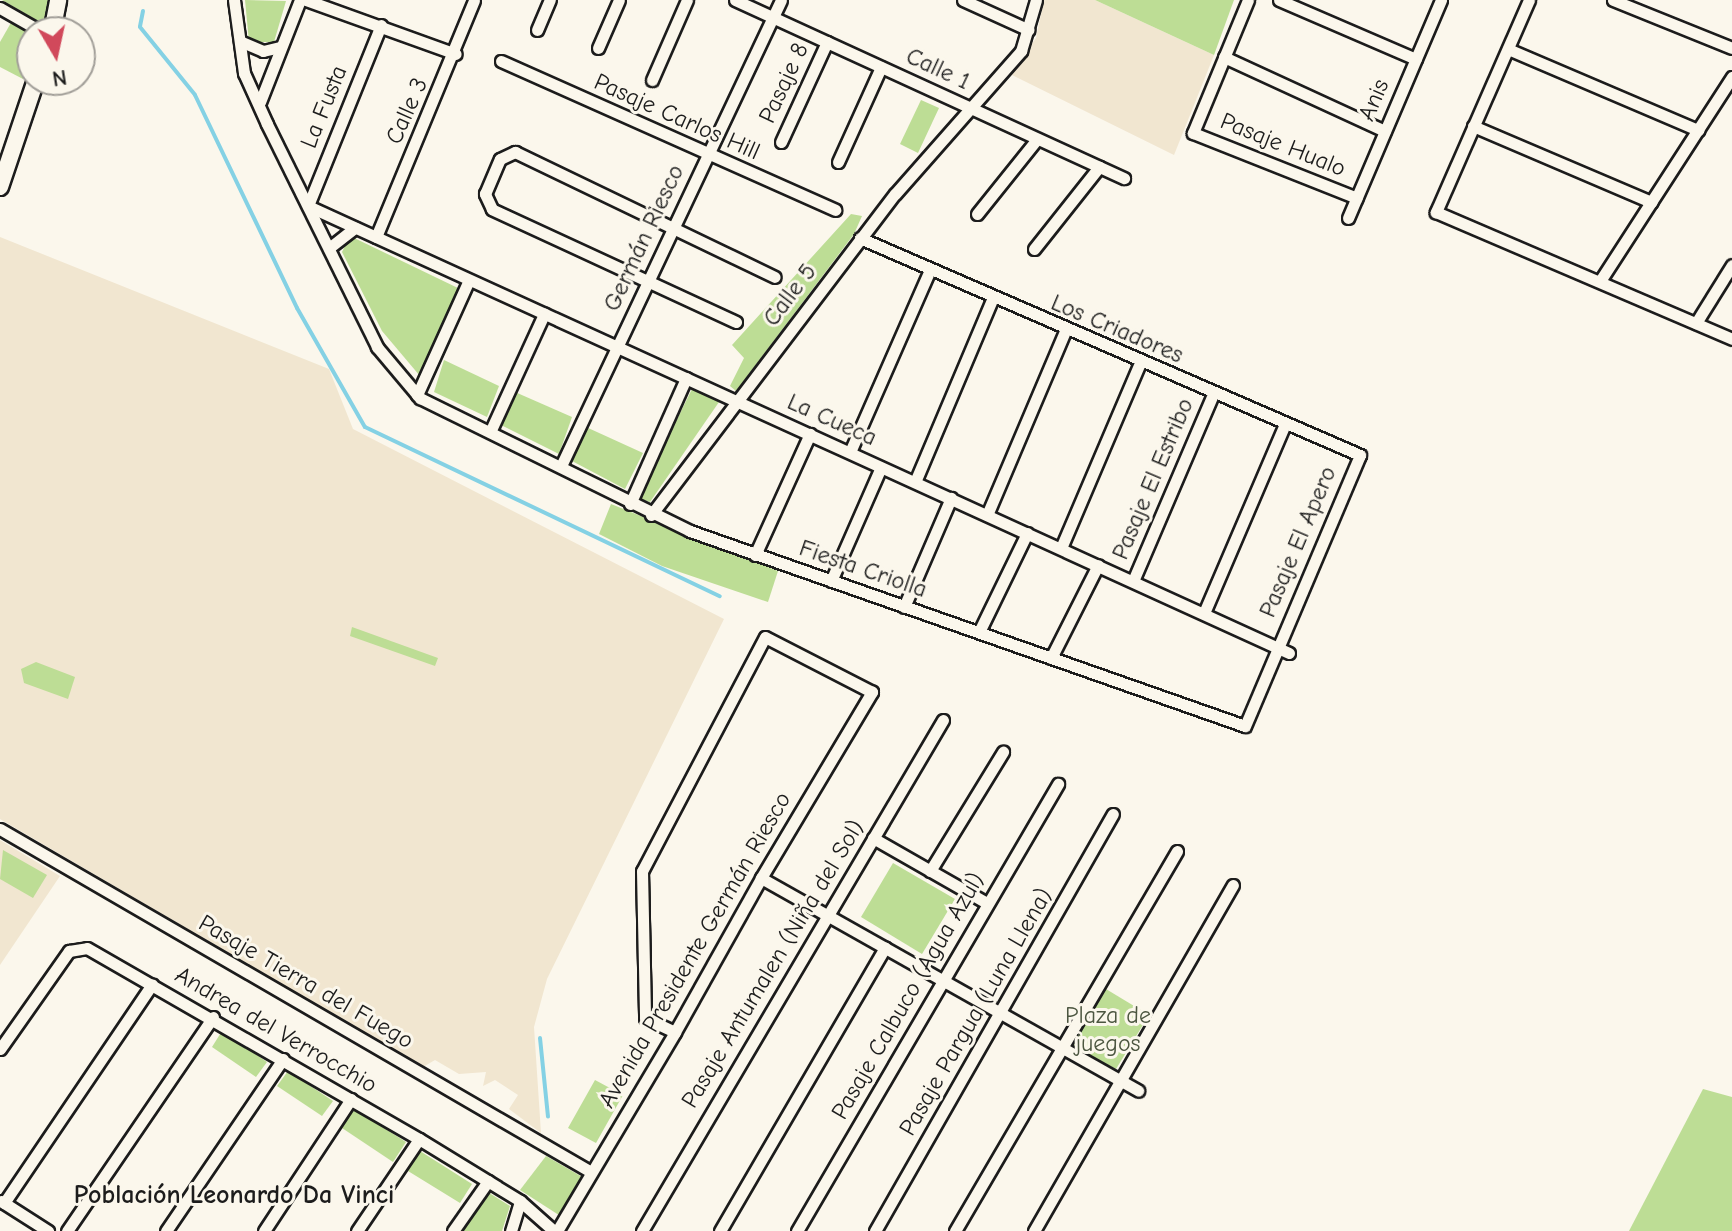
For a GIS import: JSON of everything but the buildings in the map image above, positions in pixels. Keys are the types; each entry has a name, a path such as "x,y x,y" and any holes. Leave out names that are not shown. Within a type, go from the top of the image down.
{"main road":[{"path":"0,187 31,96"}],"street":[{"path":"234,0 244,73 329,248 355,228"},
{"path":"260,102 303,0 456,54"},
{"name":"Calle 3","path":"376,237 456,54 474,0"},
{"path":"537,30 550,0"},
{"path":"598,48 619,0"},
{"path":"652,80 687,0"},
{"name":"Calle 1","path":"735,0 1124,178"},
{"name":"Germán Riesco","path":"561,466 781,0"},
{"path":"963,0 1029,30 1036,0"},
{"path":"1248,0 1224,57 1385,131"},
{"path":"1279,0 1416,59"},
{"name":"Anis","path":"1348,218 1441,0"},
{"path":"1529,0 1436,212 1732,339"},
{"path":"1613,0 1732,48"},
{"name":"La Fusta","path":"308,206 381,25"},
{"name":"Calle 5","path":"651,515 860,238 973,109 1029,30"},
{"path":"242,42 263,51 281,47"},
{"name":"Pasaje 8","path":"781,142 827,42"},
{"path":"1508,49 1698,130"},
{"name":"Pasaje Hualo","path":"1224,57 1193,133 1357,198"},
{"name":"Pasaje Carlos Hill","path":"501,61 707,156 835,210"},
{"path":"838,162 881,67"},
{"path":"1600,281 1732,77"},
{"path":"1473,126 1651,202"},
{"path":"977,214 1037,139"},
{"path":"736,322 485,203 507,152 674,226 775,277"},
{"path":"1034,249 1099,167"},
{"name":"La Cueca","path":"308,206 1289,653"},
{"name":"Los Criadores","path":"860,238 928,274 1360,455"},
{"name":"Fiesta Criolla","path":"329,248 403,384 417,395 491,430 651,515 755,555 1245,726 1277,647"},
{"path":"1696,323 1732,265"},
{"path":"850,452 928,274"},
{"path":"417,395 469,280"},
{"path":"915,482 992,300"},
{"path":"491,430 544,314"},
{"path":"987,515 1065,331"},
{"path":"1061,548 1140,363"},
{"path":"630,504 686,378"},
{"name":"Pasaje El Estribo","path":"1133,581 1213,394"},
{"path":"1204,613 1285,424"},
{"path":"755,555 810,434"},
{"name":"Pasaje El Apero","path":"1277,647 1360,455"},
{"path":"831,581 881,467"},
{"path":"904,607 951,498"},
{"path":"979,632 1027,533"},
{"name":"Pasaje El Estribo","path":"1051,658 1098,565"},
{"name":"Avenida Presidente Germán Riesco","path":"555,1231 675,1032 761,878 872,692 759,639 642,871 645,1018 675,1032"},
{"name":"Pasaje Antumalen (Niña del Sol)","path":"642,1231 943,720"},
{"path":"930,871 1003,752"},
{"name":"Pasaje Calbuco (Agua Azul)","path":"797,1231 1058,784"},
{"name":"Pasaje Pargua (Luna Llena)","path":"875,1231 1001,1016 1113,814"},
{"name":"Pasaje Tierra del Fuego","path":"0,829 591,1172"},
{"path":"873,838 987,903"},
{"path":"955,1231 1177,851"},
{"path":"761,878 942,979 1001,1016 1138,1090"},
{"path":"1034,1231 1233,885"},
{"path":"720,1231 885,947"},
{"name":"Andrea del Verrocchio","path":"0,1049 72,949 87,948 213,1017 419,1139 520,1201 555,1231"},
{"path":"48,1231 2,1202 152,984"},
{"path":"67,1231 213,1017"},
{"path":"166,1231 283,1059"},
{"path":"264,1231 351,1099"},
{"path":"357,1231 419,1139"},
{"path":"453,1231 488,1181"},
{"path":"511,1231 520,1201"}],"shaded area":[{"path":"1044,0 1095,0 1214,55 1174,155 1010,74 1036,38"},
{"path":"0,237 329,369 353,429 724,619 547,979 534,1027 541,1133 509,1109 518,1095 495,1080 483,1086 486,1072 459,1074 435,1060 423,1067 0,819"},
{"path":"0,840 60,876 0,965"}],"green space":[{"path":"2,0 48,0 45,16 29,16"},
{"path":"245,0 286,1 274,42 249,42"},
{"path":"1095,0 1234,0 1214,55"},
{"path":"12,21 16,24 16,75 0,67 0,42"},
{"path":"921,100 939,108 918,153 900,144"},
{"path":"851,214 862,216 854,234 736,391 730,386 744,358 732,345"},
{"path":"350,236 460,289 420,376 382,331 342,252"},
{"path":"444,360 499,386 487,417 434,392"},
{"path":"692,389 719,402 650,502 638,498"},
{"path":"515,392 572,417 559,454 501,425"},
{"path":"586,427 643,453 625,489 572,461"},
{"path":"611,504 778,571 768,602 662,566 599,534"},
{"path":"352,627 438,658 435,666 350,636"},
{"path":"36,662 75,677 68,699 24,683 21,669"},
{"path":"3,850 47,875 33,898 0,879"},
{"path":"893,863 955,899 922,954 861,917"},
{"name":"Plaza de juegos","path":"1101,986 1149,1015 1116,1069 1066,1044"},
{"path":"222,1031 267,1062 256,1077 212,1047"},
{"path":"288,1071 333,1101 322,1116 277,1086"},
{"path":"595,1080 623,1095 596,1143 568,1128"},
{"path":"1703,1089 1732,1097 1732,1231 1629,1231"},
{"path":"354,1109 406,1142 393,1162 342,1128"},
{"path":"420,1151 472,1184 460,1203 408,1171"},
{"path":"546,1156 584,1178 565,1219 520,1190"},
{"path":"486,1191 510,1206 502,1231 457,1231"}],"waterway":[{"path":"143,11 140,27 195,95 297,308 365,427 720,596"},
{"path":"540,1038 548,1117"}],"district":[{"name":"Población Leonardo Da Vinci","path":"234,1196"}]}
